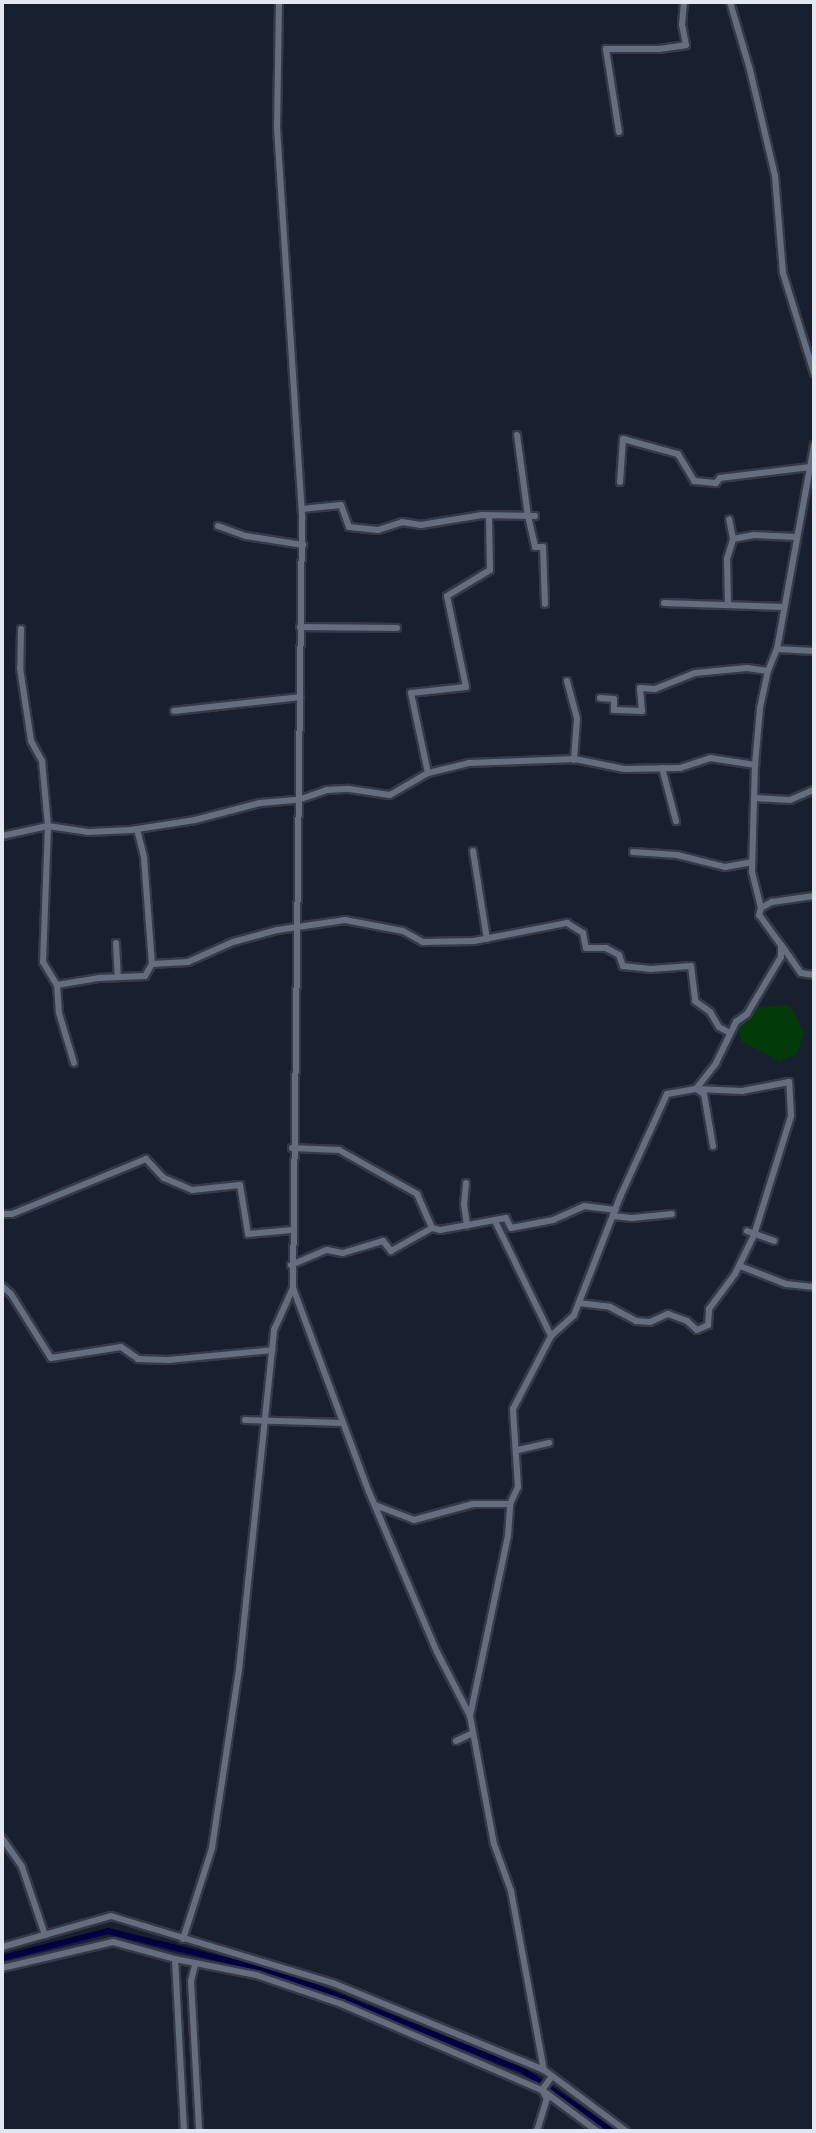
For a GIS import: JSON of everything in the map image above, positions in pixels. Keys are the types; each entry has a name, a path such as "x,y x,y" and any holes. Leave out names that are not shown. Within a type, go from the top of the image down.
{"street":[{"path":"279,2 276,128 303,545 292,1148 293,1288 375,1505 437,1652 470,1717"},
{"path":"619,132 606,49 686,45 682,25 684,2"},
{"path":"730,2 750,70 775,176 783,273 814,373"},
{"path":"517,435 536,547 543,547 545,604"},
{"path":"620,482 623,439 678,454 694,481 716,483 720,478 810,467"},
{"path":"814,445 777,649 768,671 755,765 752,862 761,908 759,915 802,973 814,975"},
{"path":"302,509 341,505 349,527 377,530 402,522 421,525 489,516 532,516"},
{"path":"428,773 411,693 466,687 447,596 490,570 489,516"},
{"path":"728,606 727,559 733,539 729,519"},
{"path":"218,526 246,536 303,545"},
{"path":"733,539 753,535 796,537"},
{"path":"664,603 784,607"},
{"path":"300,627 397,628"},
{"path":"21,629 20,668 31,741 42,761 48,826 43,962 57,985 60,1013 74,1063"},
{"path":"777,649 814,651"},
{"path":"600,698 614,699 614,710 642,711 640,688 655,689 695,673 747,668 768,671"},
{"path":"567,681 577,719 574,760"},
{"path":"174,711 300,697"},
{"path":"2,835 48,826 89,832 195,821 260,803 298,800 327,790 349,789 390,795 428,773 469,763 574,760 624,769 680,768 710,758 755,765"},
{"path":"662,768 676,821"},
{"path":"754,798 790,800 814,790"},
{"path":"57,985 118,976 145,976 152,964 144,858 137,829"},
{"path":"473,851 487,939"},
{"path":"633,852 677,855 725,867 752,862"},
{"path":"761,908 772,902 814,896"},
{"path":"152,964 188,962 233,942 298,927 345,920 403,931 423,942 487,939 567,923 583,933 586,948 606,948 619,955 623,966 650,969 691,966 695,1001 710,1012 719,1027 730,1034"},
{"path":"116,943 118,976"},
{"path":"696,1088 716,1063 736,1022 747,1014 782,957 781,945"},
{"path":"544,2070 511,1891 494,1844 471,1734 470,1717 508,1536 510,1504 518,1487 518,1450 513,1409 551,1336 574,1315 614,1213 667,1094 696,1088 741,1091 789,1083 791,1116 740,1266 709,1309 708,1325 697,1330 687,1321 668,1314 650,1322 636,1321 610,1307 579,1303"},
{"path":"696,1088 704,1094 713,1146"},
{"path":"292,1148 338,1150 417,1194 432,1228"},
{"path":"2,1214 12,1214 146,1159 164,1178 192,1190 240,1185 248,1234 292,1230"},
{"path":"466,1183 464,1204 467,1226"},
{"path":"291,1265 327,1250 343,1253 383,1241 391,1251 432,1228 467,1226 506,1218 511,1228 553,1220 584,1206 632,1219 672,1214"},
{"path":"495,1221 551,1336"},
{"path":"750,1233 774,1241"},
{"path":"740,1266 786,1284 814,1287"},
{"path":"2,1286 11,1294 51,1358 121,1347 138,1359 168,1360 272,1350"},
{"path":"183,1939 212,1848 239,1670 274,1330 293,1288"},
{"path":"245,1420 343,1423"},
{"path":"518,1450 549,1443"},
{"path":"375,1505 414,1520 472,1504 510,1504"},
{"path":"456,1741 471,1734"},
{"path":"2,1838 22,1867 45,1935"},
{"path":"2,1947 111,1916 333,1983 544,2070 626,2131"},
{"path":"2,1968 113,1942 195,1965 256,1975 341,2004 542,2090 597,2131"},
{"path":"176,1959 184,2131"},
{"path":"195,1965 191,1981 200,2131"},
{"path":"542,2090 552,2076"},
{"path":"537,2131 547,2099 542,2090"}],"green space":[{"path":"789,1005 804,1032 797,1054 780,1061 741,1041 738,1028 754,1007"}],"waterway":[{"path":"2,1958 108,1931 258,1968 318,1988 524,2071 613,2131"}]}
